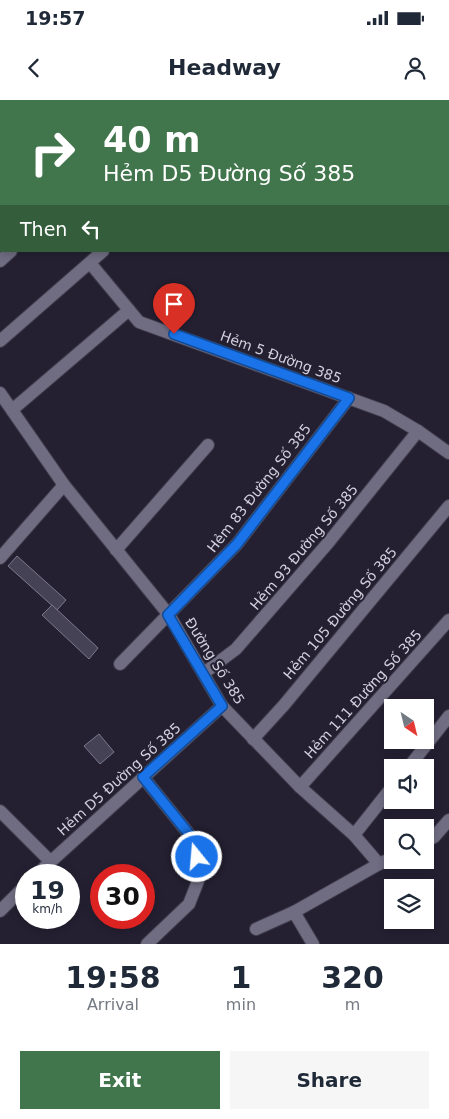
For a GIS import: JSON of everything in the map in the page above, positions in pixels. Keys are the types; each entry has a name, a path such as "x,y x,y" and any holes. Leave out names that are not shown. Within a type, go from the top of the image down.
{"street":[{"path":"0,261 10,252"},
{"path":"0,341 102,252"},
{"name":"Hẻm 5 Đường 385","path":"90,263 139,322 384,411 418,431 449,453"},
{"path":"12,410 129,310"},
{"name":"Đường Số 385","path":"0,393 64,485 168,615 222,706 300,787 354,835 379,864"},
{"name":"Hẻm 83 Đường Số 385","path":"120,664 237,544 349,398"},
{"name":"Hẻm 93 Đường Số 385","path":"204,673 236,649 328,544 418,431"},
{"path":"116,550 208,445"},
{"path":"0,558 64,485"},
{"name":"Hẻm 105 Đường Số 385","path":"253,739 284,706 449,506"},
{"name":"Hẻm 111 Đường Số 385","path":"300,787 449,620"},
{"name":"Hẻm D5 Đường Số 385","path":"47,864 222,706"},
{"path":"415,759 449,716"},
{"path":"143,777 193,839 200,876 189,904 148,944"},
{"path":"354,835 384,797"},
{"path":"0,811 50,861"},
{"path":"434,837 449,820"},
{"path":"256,929 294,912 384,862"},
{"path":"0,911 15,896"},
{"path":"294,912 313,944"}],"building":[{"path":"17,556 66,600 57,610 8,566"},
{"path":"52,605 98,648 89,659 42,615"},
{"path":"99,734 114,752 100,764 84,746"}],"route":[{"path":"174,334 349,398 237,544 168,615 222,706 143,777 193,839 197,857"}]}
